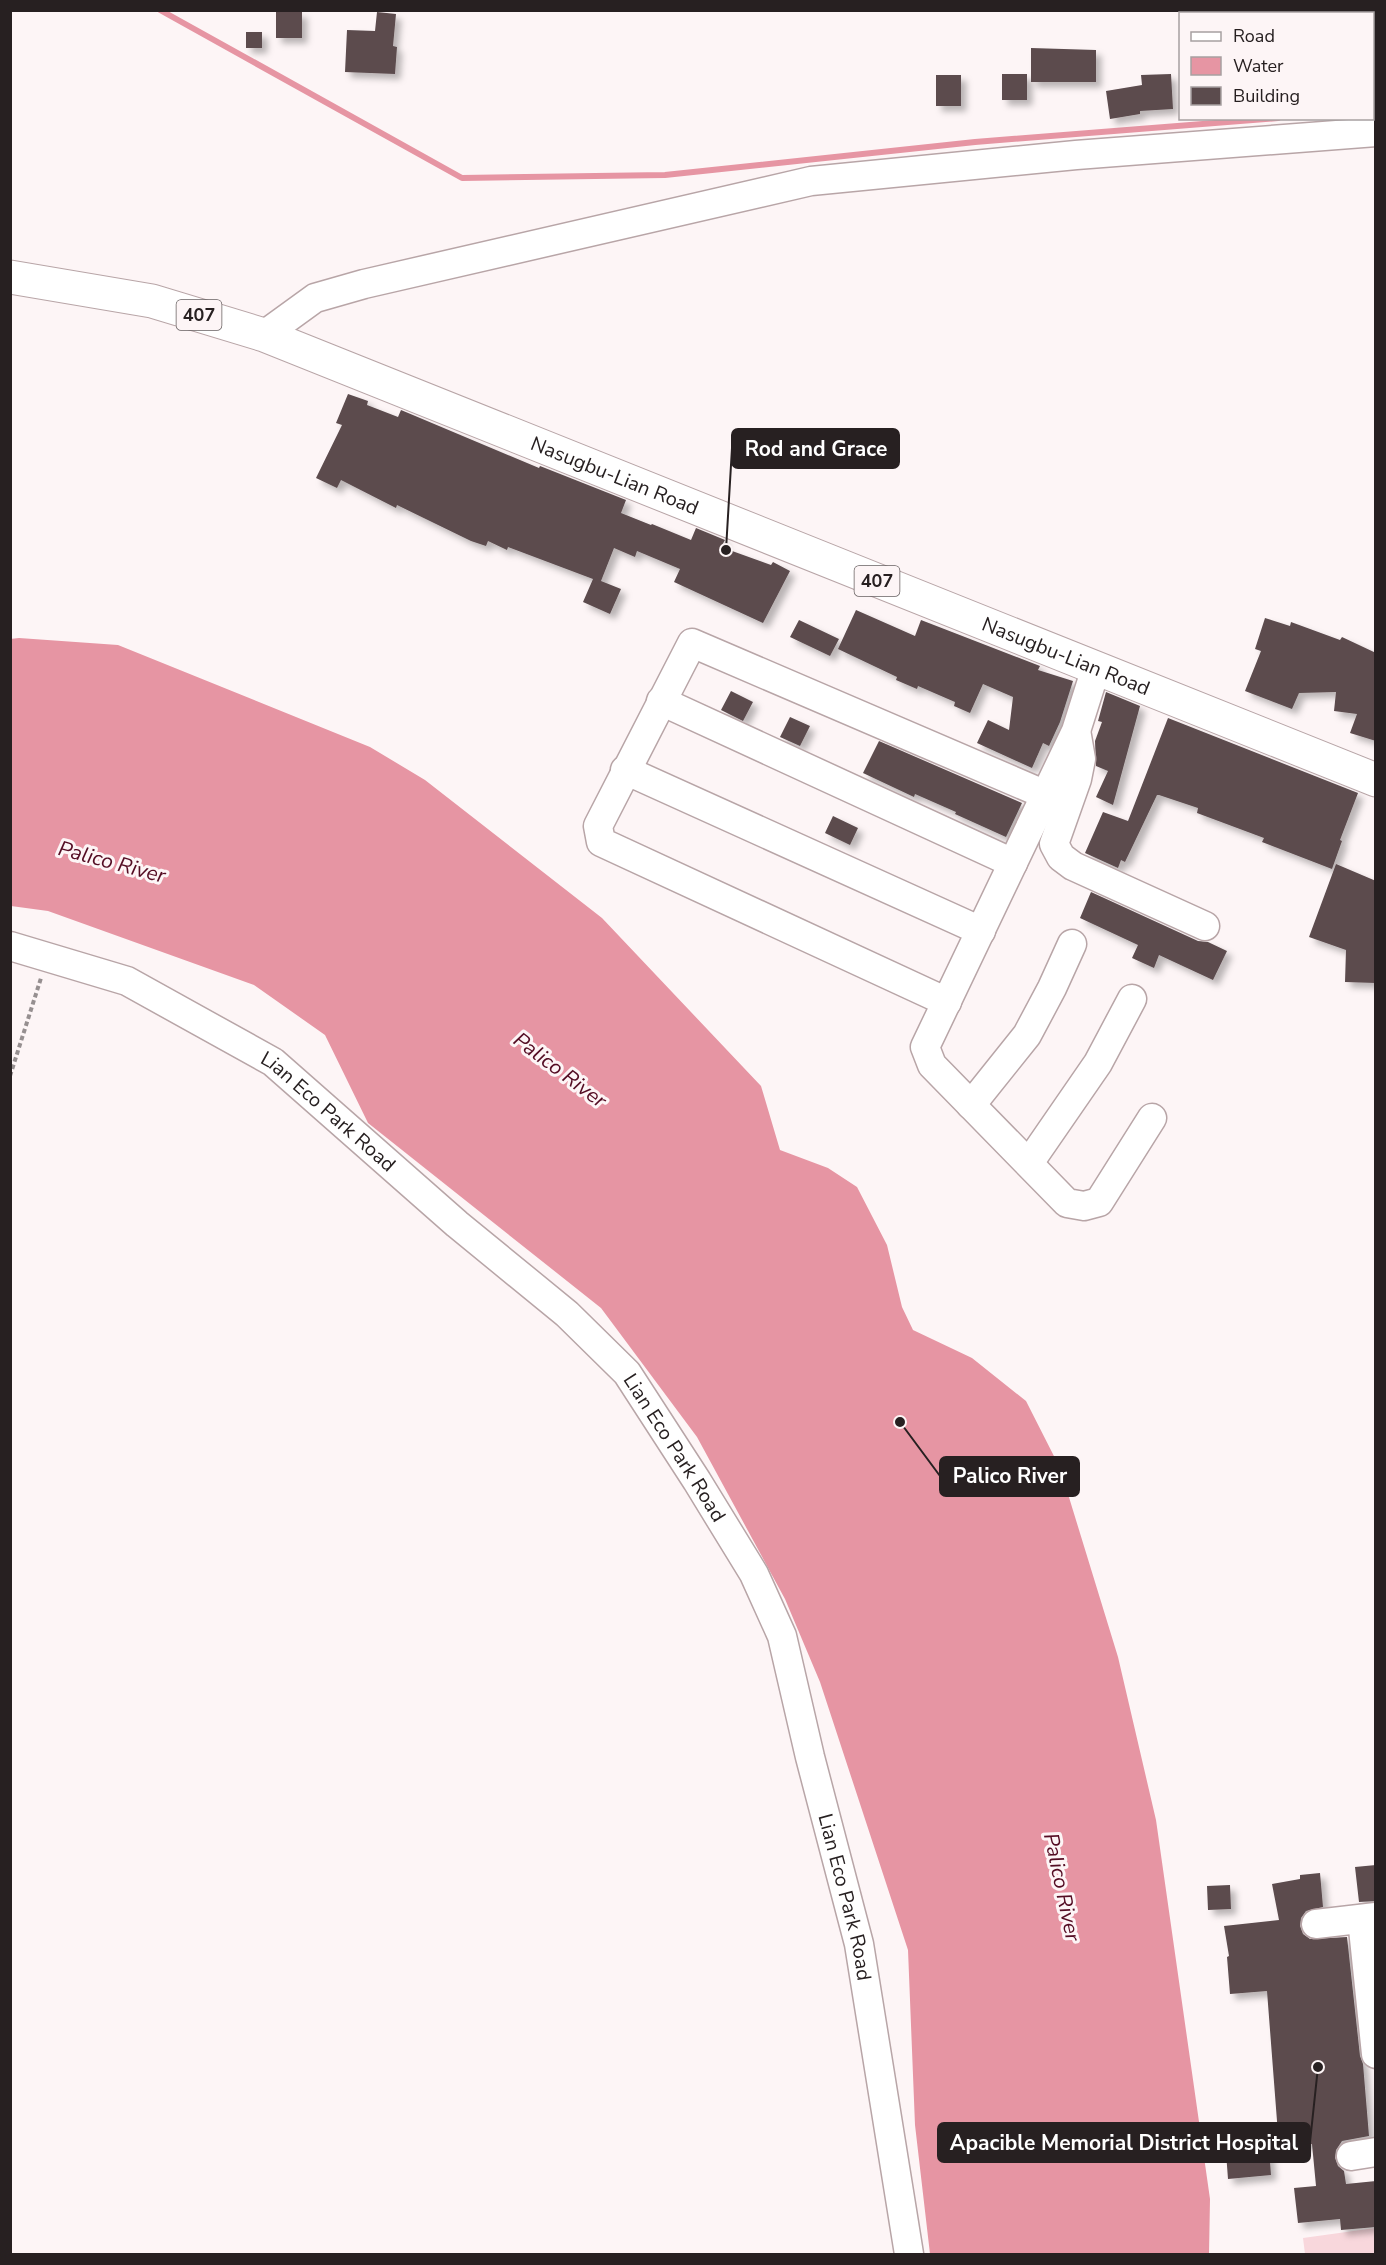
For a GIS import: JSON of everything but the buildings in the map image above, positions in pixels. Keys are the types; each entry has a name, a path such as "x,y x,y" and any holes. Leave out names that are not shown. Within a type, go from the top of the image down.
{"main road":[{"name":"Nasugbu-Lian Road","path":"10,277 152,301 264,335 1376,780"}],"street":[{"path":"264,335 315,298 364,284 811,181 1123,151 1376,132"},
{"path":"947,1002 602,842 598,826 692,643 1046,795"},
{"path":"1096,668 1076,731 925,1047 932,1065 1067,1203 1084,1206 1099,1202 1152,1118"},
{"path":"661,701 1013,863"},
{"path":"1076,731 1081,759 1077,779 1054,844 1060,857 1073,866 1204,926"},
{"path":"625,770 981,931"},
{"path":"971,1105 1027,1035 1072,944"},
{"name":"Lian Eco Park Road","path":"10,946 127,981 273,1062 457,1224 567,1314 627,1373 754,1574 782,1636 810,1757 859,1944 909,2254"},
{"path":"1029,1163 1098,1064 1131,999"},
{"path":"1316,1924 1369,1918 1375,2045"}],"path":[{"path":"10,1076 47,957"}],"shaded area":[{"path":"1375,2228 1375,2254 1305,2254 1303,2238"}],"water":[{"path":"10,639 118,645 370,747 425,780 602,918 761,1086 780,1150 828,1168 857,1187 887,1245 902,1307 913,1330 972,1358 1026,1401 1060,1468 1118,1657 1156,1820 1210,2199 1209,2254 930,2254 915,2125 908,1950 820,1682 785,1599 697,1437 601,1308 368,1123 325,1035 254,985 48,911 11,906"}],"waterway":[{"path":"160,10 462,178 665,175 975,142 1253,120"}],"place":[{"name":"Rod and Grace","path":"726,550"},
{"name":"Palico River","path":"900,1422"},
{"name":"Apacible Memorial District Hospital","path":"1318,2067"}]}
